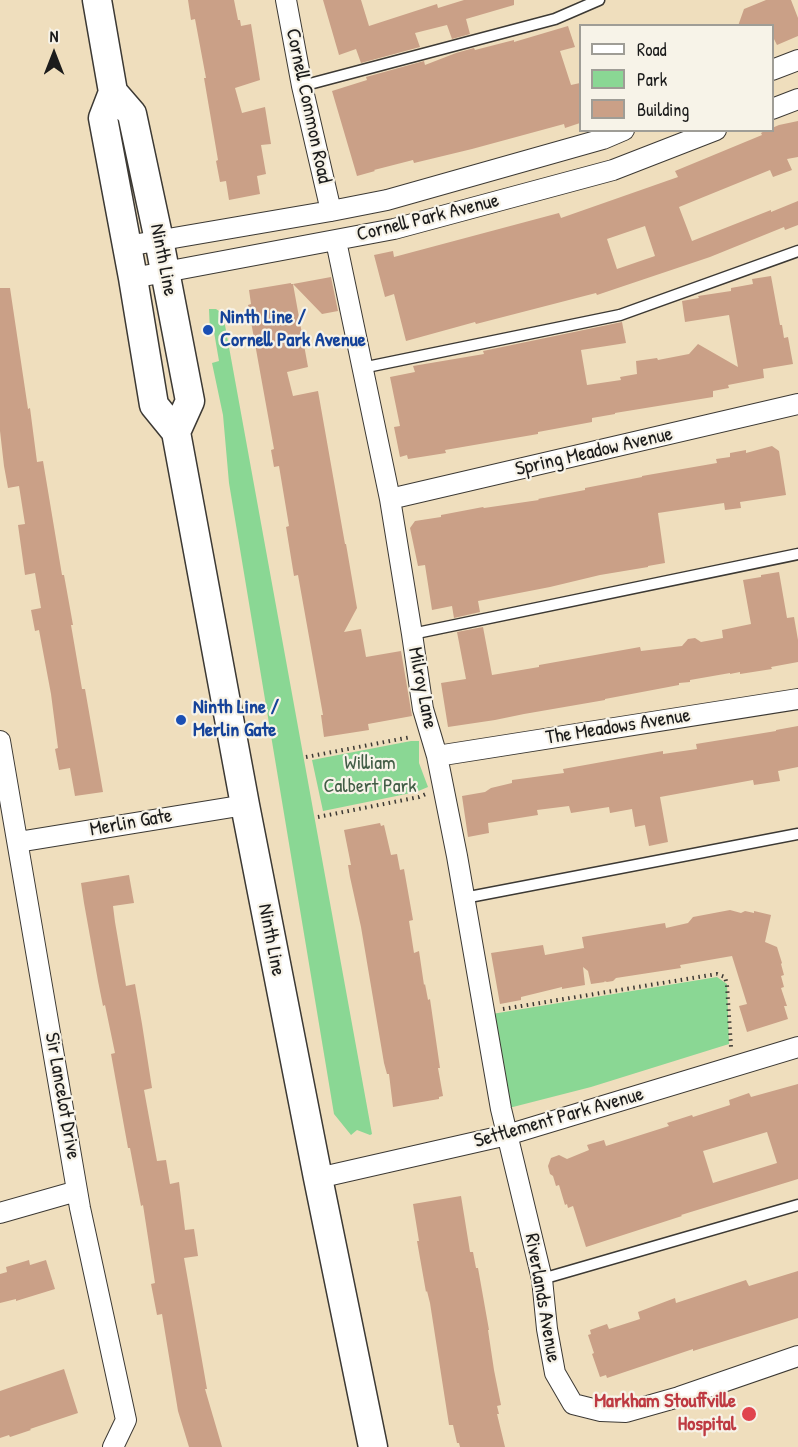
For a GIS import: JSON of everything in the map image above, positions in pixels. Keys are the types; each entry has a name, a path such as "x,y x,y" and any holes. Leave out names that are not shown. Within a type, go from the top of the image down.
{"main road":[{"name":"Ninth Line","path":"97,0 113,92 103,118 154,405 176,432 245,805 373,1447"},
{"name":"Ninth Line","path":"113,92 132,114 166,272 190,401 176,432"}],"street":[{"name":"Cornell Common Road","path":"286,0 302,86 331,211"},
{"path":"774,69 798,60"},
{"path":"774,108 798,99"},
{"name":"Cornell Park Avenue","path":"127,246 387,200 603,139 619,132"},
{"name":"Cornell Park Avenue","path":"133,278 394,229 614,170 711,132"},
{"name":"Milroy Lane","path":"336,241 390,499 423,709 443,785 507,1135"},
{"name":"Spring Meadow Avenue","path":"390,499 798,404"},
{"name":"The Meadows Avenue","path":"437,756 798,699"},
{"name":"Sir Lancelot Drive","path":"0,741 78,1191 126,1420 113,1447"},
{"name":"Merlin Gate","path":"18,842 245,805"},
{"name":"Settlement Park Avenue","path":"318,1178 507,1135 798,1047"},
{"name":"Riverlands Avenue","path":"507,1135 542,1279 547,1329 555,1373 573,1404 601,1411 626,1412 679,1397 798,1356"},
{"path":"0,1213 78,1191"}],"lane":[{"path":"302,86 555,19 599,0"},
{"path":"362,368 620,315 798,251"},
{"path":"412,634 798,554"},
{"path":"464,898 798,834"},
{"path":"542,1279 798,1205"}],"path":[{"path":"306,757 408,737 431,735"},
{"path":"318,817 419,797 443,785"},
{"path":"484,1012 717,974 725,977 728,985 731,1047"}],"green space":[{"path":"209,309 216,309 223,314 372,1134 370,1135 357,1130 351,1135 334,1114 229,483 223,415 212,363 219,361 214,332 210,332"},
{"name":"William Calbert Park","path":"419,741 419,763 428,787 416,792 323,811 312,760"},
{"path":"717,977 727,984 729,1044 591,1087 509,1108 492,1014"}],"building":[{"path":"188,0 234,0 241,26 251,24 260,80 235,88 242,113 265,107 271,144 261,145 266,174 257,176 260,194 229,200 226,181 220,182 204,78 206,78 195,19 191,20"},
{"path":"323,0 361,0 369,26 437,4 438,8 464,0 514,0 514,5 466,19 470,34 452,39 447,25 415,33 420,47 361,63 356,49 339,55"},
{"path":"766,0 791,0 798,18 798,36 777,45 774,39 774,24 739,24 744,9"},
{"path":"568,26 575,47 560,51 571,85 579,83 579,123 565,128 564,124 414,163 413,160 357,176 332,91 367,80 366,77 424,61 425,65 474,48 475,50 514,40 514,42"},
{"path":"798,121 798,157 787,159 792,170 773,177 770,170 679,207 692,241 798,201 798,225 785,230 784,227 710,257 597,295 596,293 476,324 475,322 406,341 394,294 385,297 374,255 393,251 394,257 559,213 561,218 678,177 675,171 762,135 763,132 774,132 774,127","holes":["645,226 655,256 617,269 607,239"]},
{"path":"771,276 780,325 782,325 784,338 788,337 793,364 763,369 764,378 728,385 729,388 713,391 713,397 615,413 592,418 592,422 445,450 446,453 408,459 407,455 400,457 394,427 400,426 390,377 415,372 413,366 484,354 483,351 622,322 626,343 581,350 587,385 621,380 620,377 637,374 636,361 657,358 658,360 689,354 698,344 738,367 729,315 685,322 682,301 731,291 731,288 753,284 752,279"},
{"path":"331,277 338,311 322,314 293,284"},
{"path":"291,283 308,367 287,372 293,396 318,391 357,608 344,632 361,629 366,657 401,651 412,716 368,724 369,730 324,737 321,715 323,715 298,575 294,576 286,527 289,526 279,466 274,467 271,450 274,449 248,305 251,304 249,290"},
{"path":"0,288 10,288 37,462 43,461 62,575 64,575 73,625 71,625 82,689 85,689 103,792 75,796 70,768 59,770 51,694 39,630 35,631 31,610 41,608 35,573 25,575 18,525 25,524 19,486 8,488 4,466 0,431"},
{"path":"772,446 779,451 786,495 740,502 741,508 725,510 724,503 658,513 665,563 478,601 480,612 454,618 452,606 432,610 425,565 418,566 410,528 415,521 483,507 539,500 642,476 717,463 716,459 730,457 730,453 746,450 746,453"},
{"path":"779,572 787,618 794,617 798,640 798,662 771,667 772,669 690,680 690,682 679,683 679,685 605,700 448,727 441,683 466,679 457,632 483,627 492,675 640,647 641,651 682,646 688,639 695,638 701,642 723,638 722,630 751,624 743,580"},
{"path":"798,726 798,767 778,771 780,781 754,785 753,780 660,797 668,842 649,846 645,825 635,827 632,809 610,813 609,807 571,813 569,806 537,810 538,815 488,823 489,833 468,837 462,796 485,792 491,788 512,783 512,780 564,773 563,769 663,751 663,754 697,749 696,744"},
{"path":"380,823 381,826 384,825 391,855 397,854 400,870 404,869 413,920 409,921 414,953 419,951 424,985 428,1000 430,999 443,1096 439,1099 393,1107 389,1074 387,1074 384,1063 361,927 350,877 348,865 351,865 344,830"},
{"path":"129,875 134,903 113,906 115,922 126,986 135,984 152,1088 144,1090 157,1161 166,1160 170,1184 179,1182 185,1230 194,1229 198,1256 184,1258 207,1389 205,1389 222,1447 189,1447 178,1411 162,1314 157,1315 151,1284 155,1283 143,1205 141,1206 130,1148 128,1148 111,1054 115,1053 105,1005 103,1006 84,903 81,883"},
{"path":"730,910 741,913 745,911 754,913 754,911 771,915 765,942 777,947 782,963 784,975 781,976 784,987 781,988 787,1006 784,1006 788,1019 747,1032 739,1006 747,1004 732,956 680,965 681,968 591,984 588,971 583,967 585,985 562,989 562,987 500,1004 491,953 543,945 545,955 584,948 582,937 665,923 666,928 688,923 693,917"},
{"path":"798,1084 798,1179 586,1247 573,1206 568,1208 567,1204 565,1205 559,1185 556,1186 550,1174 548,1166 551,1158 559,1155 567,1159 589,1150 587,1145 604,1140 606,1146 669,1126 667,1123 730,1105 729,1100 749,1093 751,1097","holes":["767,1132 777,1163 713,1183 703,1151"]},
{"path":"461,1196 470,1252 473,1252 476,1268 478,1268 489,1330 501,1405 497,1406 499,1414 497,1414 505,1447 460,1447 453,1425 449,1425 430,1303 417,1241 419,1241 413,1204"},
{"path":"29,1260 30,1265 46,1260 55,1289 16,1301 16,1299 0,1303 0,1274 7,1272 6,1267"},
{"path":"798,1271 798,1318 693,1351 693,1349 607,1378 606,1375 600,1377 592,1354 594,1353 588,1335 591,1334 590,1330 607,1324 609,1329 640,1319 638,1312 675,1298 676,1303 746,1280 749,1286"},
{"path":"64,1369 78,1413 10,1437 9,1435 0,1438 0,1391"}],"place":[{"name":"Ninth Line / Cornell Park Avenue","path":"208,330"},
{"name":"Ninth Line / Merlin Gate","path":"181,720"},
{"name":"Markham Stouffville Hospital","path":"749,1414"}]}
